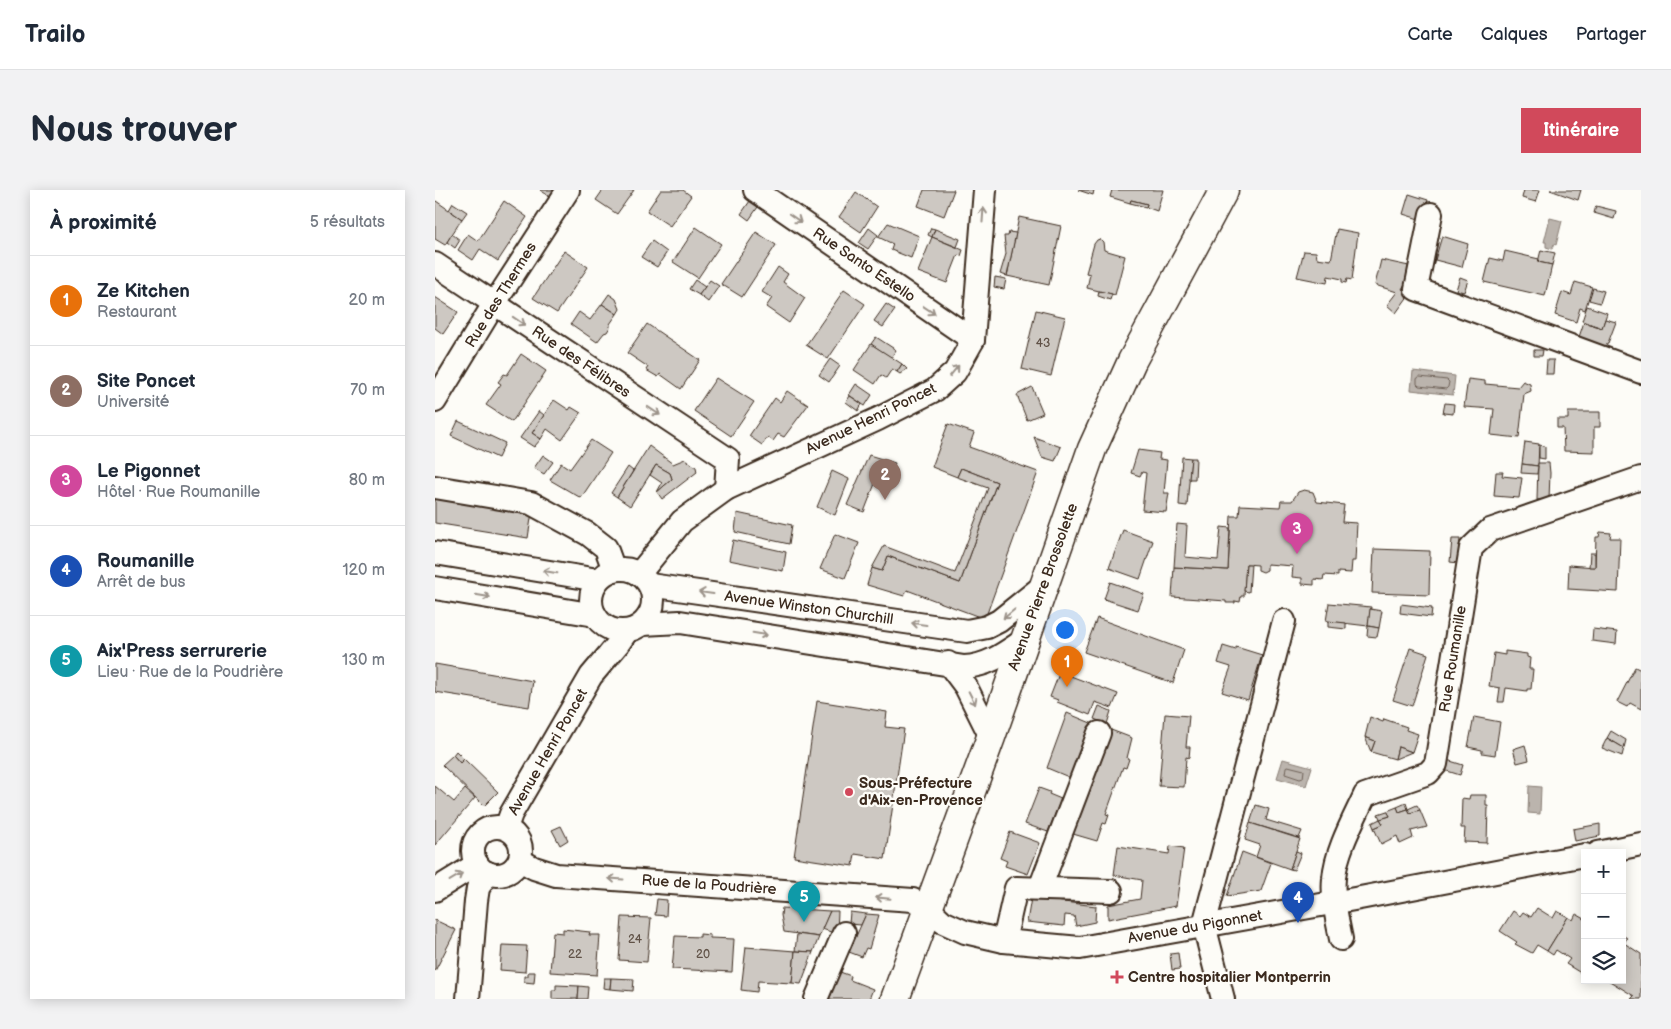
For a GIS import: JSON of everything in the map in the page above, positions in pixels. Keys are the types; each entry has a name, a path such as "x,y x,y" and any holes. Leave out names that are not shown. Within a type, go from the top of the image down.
{"main road":[{"name":"Avenue Pierre Brossolette","path":"895,999 991,736 1092,449 1128,370 1224,190"}],"street":[{"name":"Rue des Thermes","path":"435,401 494,304 568,190"},
{"name":"Rue Santo Estello","path":"755,190 973,340"},
{"name":"Avenue Henri Poncet","path":"644,580 682,521 725,489 878,419 935,390 955,372 973,340 985,190"},
{"path":"1431,214 1416,289 1641,372"},
{"name":"Rue des Félibres","path":"435,264 728,460 771,468"},
{"path":"725,489 728,460"},
{"name":"Rue Roumanille","path":"1341,939 1335,903 1334,877 1343,844 1365,795 1428,773 1436,764 1471,548 1490,530 1641,478"},
{"path":"435,488 531,503 588,534 606,548 606,575 593,589 591,602 598,619"},
{"path":"435,553 606,575 632,570 644,580 653,596 653,607 648,617 635,628"},
{"name":"Avenue Winston Churchill","path":"644,580 967,631 987,627 999,622 1044,586"},
{"path":"435,588 598,619 613,630 680,622 964,667 976,666 996,659 1024,640"},
{"name":"Avenue Henri Poncet","path":"591,676 598,619"},
{"path":"1223,999 1205,925 1284,621"},
{"name":"Avenue Henri Poncet","path":"506,828 511,814 591,676 618,644 635,628"},
{"path":"967,631 982,641 996,659 1005,695"},
{"path":"948,664 966,687 991,736"},
{"path":"1041,888 1099,733"},
{"path":"498,826 513,832 521,845 520,860 510,871 495,875 483,869 473,851 478,836 483,830 498,826"},
{"path":"1617,849 1641,844"},
{"name":"Avenue du Pigonnet","path":"929,909 943,922 965,932 1003,941 1080,948 1335,903 1581,856"},
{"name":"Rue de la Poudrière","path":"520,860 534,868 556,875 913,900 929,909"},
{"path":"435,890 483,869"},
{"path":"468,999 475,901 483,869"},
{"path":"1003,941 1016,888 1111,891"},
{"path":"816,999 844,932"}],"water":[{"path":"1550,218 1562,221 1556,245 1554,244 1552,249 1546,247 1546,242 1544,242"},
{"path":"1413,371 1455,376 1453,395 1411,390"},
{"path":"1283,759 1312,767 1306,786 1277,778"},
{"path":"1529,786 1541,787 1540,814 1528,813"}],"building":[{"path":"540,190 558,190 552,198"},
{"path":"603,190 634,190 617,214 596,200"},
{"path":"661,190 683,190 691,196 670,226 647,211"},
{"path":"924,190 954,190 944,216 918,206"},
{"path":"1078,190 1094,190 1093,195"},
{"path":"1112,190 1163,190 1157,211 1146,207 1147,204 1131,200 1130,203 1110,197"},
{"path":"1524,190 1540,190 1536,202 1522,198"},
{"path":"1550,190 1581,190 1578,200"},
{"path":"856,192 877,207 861,232 839,217"},
{"path":"1409,194 1428,200 1422,220 1403,214"},
{"path":"752,198 760,204 749,220 741,214"},
{"path":"1131,200 1147,204 1146,207 1130,203"},
{"path":"436,201 462,219 445,245 435,239"},
{"path":"504,201 527,217 498,261 480,249 473,260 458,250 468,234 478,241"},
{"path":"453,203 467,212 462,219 449,210"},
{"path":"1596,206 1616,211 1614,219 1594,213"},
{"path":"1019,217 1061,226 1049,285 1007,276"},
{"path":"888,223 919,236 911,258 891,250 893,244 878,237"},
{"path":"696,227 721,244 698,278 673,262"},
{"path":"869,228 878,235 868,249 859,243"},
{"path":"931,228 935,229 932,237 928,235"},
{"path":"935,229 960,239 957,247 932,237"},
{"path":"1337,229 1358,233 1352,280 1347,279 1346,283 1342,282 1342,279 1328,276 1327,283 1297,277 1304,251 1316,252 1317,258 1331,260"},
{"path":"756,232 776,245 742,297 721,284"},
{"path":"1009,232 1016,233 1007,276 1000,274 1006,254 1004,236 1008,236"},
{"path":"452,234 460,240 455,248 447,242"},
{"path":"1442,236 1468,244 1462,267 1435,260"},
{"path":"932,237 963,250 961,256 958,255 947,283 918,272"},
{"path":"1100,239 1103,242 1104,250 1125,256 1115,295 1087,288 1090,274 1086,273 1094,244"},
{"path":"652,241 667,252 657,267 641,257"},
{"path":"1541,250 1555,253 1552,265 1538,262"},
{"path":"564,251 588,267 557,313 533,298"},
{"path":"1505,251 1539,259 1538,262 1552,265 1545,296 1484,282 1490,258 1503,261"},
{"path":"1381,260 1409,266 1406,282 1402,289 1409,295 1396,313 1387,305 1397,292 1375,285"},
{"path":"778,267 788,274 783,282 805,298 789,323 766,307 772,298 762,292"},
{"path":"995,277 1006,279 1004,289 994,287"},
{"path":"1460,277 1468,280 1464,292 1456,290"},
{"path":"695,280 705,287 699,295 689,289"},
{"path":"710,280 719,286 708,302 699,295"},
{"path":"1575,282 1592,287 1585,310 1580,308 1576,322 1555,315 1562,292 1571,295"},
{"path":"1593,288 1604,291 1600,303 1589,300"},
{"path":"844,290 865,304 828,359 806,345"},
{"path":"1099,291 1112,294 1110,300 1098,296"},
{"path":"609,294 616,299 620,309 617,314 602,304"},
{"path":"435,297 458,312 443,334 435,328"},
{"path":"602,304 617,314 607,332 597,342 571,324 579,312 590,320"},
{"path":"886,304 895,310 883,327 874,321"},
{"path":"1587,306 1607,313 1602,328 1582,321"},
{"path":"1036,310 1065,317 1051,376 1022,369"},
{"path":"1605,319 1616,322 1604,350 1578,340 1584,322 1602,328"},
{"path":"647,324 700,360 681,389 660,374 658,377 646,370 648,367 627,353"},
{"path":"876,337 896,350 891,358 871,344"},
{"path":"871,344 902,364 897,372 892,369 886,378 881,375 875,384 854,370"},
{"path":"1534,350 1543,350 1542,356 1534,356"},
{"path":"521,354 546,371 512,422 486,405 501,384 498,382 504,374 507,375"},
{"path":"830,359 840,366 829,382 819,375"},
{"path":"1547,360 1554,360 1553,374 1546,374"},
{"path":"902,364 907,369 900,374 897,372"},
{"path":"716,378 754,402 731,436 694,411"},
{"path":"1468,379 1485,381 1485,384 1518,387 1523,381 1530,384 1531,391 1524,394 1519,438 1491,435 1494,409 1464,407"},
{"path":"856,384 872,395 865,406 849,395"},
{"path":"1032,387 1043,413 1027,420 1017,395"},
{"path":"787,391 808,405 784,437 778,434 773,441 768,437 762,445 749,436 775,398 780,402"},
{"path":"850,396 862,404 858,411 846,402"},
{"path":"554,400 569,410 571,407 581,413 562,440 547,429 541,439 532,433"},
{"path":"1445,403 1454,404 1453,414 1443,413"},
{"path":"539,411 544,415 532,433 541,439 534,447 520,438"},
{"path":"1568,412 1600,412 1600,427 1594,427 1594,452 1564,451 1563,428 1557,428 1557,419 1568,419"},
{"path":"458,421 505,443 498,458 451,436"},
{"path":"948,424 974,433 969,447 1038,472 985,619 907,590 904,596 867,585 872,568 882,571 888,556 960,583 997,482 961,468 957,477 932,467"},
{"path":"1034,437 1061,447 1055,461 1042,457"},
{"path":"591,440 611,453 581,498 550,480 561,463 570,469"},
{"path":"1525,442 1539,444 1538,466 1522,464"},
{"path":"1539,445 1545,446 1545,459 1539,458"},
{"path":"649,446 673,464 685,459 696,467 697,472 662,499 657,492 672,479 670,473 656,465 630,506 617,497"},
{"path":"1138,450 1160,453 1159,459 1167,460 1164,493 1169,493 1166,512 1142,510 1146,473 1142,472 1140,476 1131,473"},
{"path":"543,455 553,462 544,474 534,468"},
{"path":"869,455 895,463 889,480 878,476 864,512 847,505"},
{"path":"1182,457 1191,458 1187,506 1179,505"},
{"path":"1191,458 1196,458 1195,479 1189,479"},
{"path":"1538,463 1549,463 1549,499 1537,500"},
{"path":"1522,464 1538,466 1537,474 1521,473"},
{"path":"656,465 670,473 672,479 657,492 662,483 650,475"},
{"path":"628,467 633,471 617,497 611,493"},
{"path":"961,468 997,482 960,583 888,556 882,571 872,568 884,546 955,573 988,488 957,477"},
{"path":"832,471 849,479 835,515 817,507"},
{"path":"1496,472 1503,472 1502,476 1522,478 1519,498 1494,496"},
{"path":"1304,490 1313,492 1317,502 1344,505 1342,522 1357,523 1355,561 1352,561 1351,573 1338,572 1338,576 1324,575 1323,580 1314,579 1314,585 1302,584 1302,578 1292,577 1293,566 1267,564 1267,570 1263,572 1258,570 1258,565 1246,564 1244,596 1241,596 1240,602 1226,603 1226,601 1172,597 1174,567 1228,570 1231,516 1239,516 1240,505 1280,507 1281,501 1292,501 1298,492"},
{"path":"435,497 532,512 528,538 435,523"},
{"path":"737,513 792,525 789,544 735,532"},
{"path":"1177,524 1187,525 1185,557 1218,560 1221,527 1230,528 1228,570 1174,567"},
{"path":"1123,530 1153,541 1140,579 1109,568"},
{"path":"1600,532 1611,533 1610,538 1620,538 1618,592 1568,589 1569,565 1595,567 1596,537 1599,537"},
{"path":"835,534 859,543 845,578 820,569"},
{"path":"1452,539 1460,539 1458,563 1450,562"},
{"path":"733,540 786,552 783,571 729,560"},
{"path":"1374,549 1430,551 1429,595 1372,593"},
{"path":"1590,553 1595,553 1595,567 1589,567"},
{"path":"1246,564 1251,564 1249,592 1244,591"},
{"path":"1110,582 1144,594 1138,610 1104,599"},
{"path":"1329,603 1371,607 1368,626 1326,621"},
{"path":"1401,604 1432,608 1431,617 1400,613"},
{"path":"1370,609 1382,611 1379,628 1368,626"},
{"path":"1097,618 1184,650 1173,683 1084,652"},
{"path":"1328,621 1346,623 1346,629 1328,627"},
{"path":"1368,626 1379,628 1377,637 1367,636"},
{"path":"1593,629 1617,632 1616,644 1592,641"},
{"path":"1223,646 1236,650 1236,647 1262,655 1248,700 1222,692 1231,667 1218,663"},
{"path":"1410,648 1428,654 1412,706 1393,700"},
{"path":"1505,651 1527,654 1527,657 1530,658 1529,669 1533,669 1531,689 1527,689 1527,691 1506,688 1504,702 1498,702 1500,688 1489,686 1494,653 1505,655"},
{"path":"435,664 533,681 529,707 435,692"},
{"path":"1635,667 1641,670 1641,709 1630,703 1627,707 1617,702"},
{"path":"1059,674 1067,677 1068,675 1118,694 1112,708 1095,702 1090,715 1057,702 1058,700 1050,697"},
{"name":"Sous-Préfecture d'Aix-en-Provence","path":"817,701 887,712 885,727 904,729 885,859 855,854 853,866 794,857"},
{"path":"1099,706 1111,711 1107,724 1094,719"},
{"path":"1067,713 1091,723 1071,778 1047,768"},
{"path":"1165,714 1189,716 1186,747 1190,747 1189,758 1186,757 1184,787 1159,786"},
{"path":"1370,717 1383,722 1384,719 1407,727 1406,730 1418,734 1412,752 1398,747 1395,759 1371,752 1375,741 1365,737"},
{"path":"1474,717 1500,722 1495,755 1482,753 1482,750 1468,747"},
{"path":"1111,730 1132,738 1126,768 1123,767 1106,814 1109,815 1106,824 1103,823 1097,841 1073,834"},
{"path":"1611,731 1626,740 1624,748 1607,738"},
{"path":"1365,737 1375,741 1371,752"},
{"path":"1607,738 1624,748 1622,756 1602,748"},
{"path":"1525,745 1529,760 1517,763 1513,749"},
{"path":"1398,747 1412,752 1395,759"},
{"path":"456,751 464,759 460,763 453,755"},
{"path":"453,755 460,763 464,759 498,792 484,806 442,765"},
{"path":"1447,760 1463,765 1460,775 1444,770"},
{"path":"435,786 454,802 465,789 475,798 435,845"},
{"path":"1039,788 1061,799 1048,832 1025,824"},
{"path":"1470,795 1486,795 1486,806 1488,806 1487,843 1464,842 1465,828 1461,828 1462,798 1469,799"},
{"path":"1406,803 1408,809 1399,812 1397,807"},
{"path":"1256,805 1269,809 1266,820 1302,831 1299,838 1250,823"},
{"path":"1417,805 1420,810 1410,813 1408,809"},
{"path":"1397,807 1399,812 1408,809 1410,813 1420,810 1427,827 1411,831 1413,838 1400,844 1397,836 1381,844 1374,828 1383,824 1380,819 1390,816 1387,811"},
{"path":"1387,811 1390,816 1380,819 1378,814"},
{"path":"1380,819 1383,824 1374,828 1372,823"},
{"path":"1250,823 1300,839 1290,869 1256,857 1260,845 1245,840"},
{"path":"1600,824 1600,836 1575,841 1573,829"},
{"path":"561,826 568,840 560,845 552,830"},
{"path":"1010,832 1040,843 1028,874 1005,866 1007,861 1000,858"},
{"path":"1118,846 1169,854 1170,846 1184,848 1176,906 1108,919 1108,905 1140,899 1142,880 1114,875"},
{"path":"1296,851 1301,853 1294,870 1290,869"},
{"path":"1242,852 1271,863 1261,891 1227,896"},
{"path":"1031,898 1096,906 1095,922 1076,926 1074,916 1065,915 1064,926 1027,922"},
{"path":"657,899 667,900 666,916 655,915"},
{"path":"782,908 830,911 819,937 784,932 781,915"},
{"path":"1537,908 1553,918 1557,911 1568,917 1547,951 1537,945 1532,953 1515,944 1517,942 1500,931 1513,911 1520,916 1523,912 1531,917"},
{"path":"830,911 838,911 837,934 822,929"},
{"path":"850,912 866,914 861,925 849,924"},
{"path":"866,914 879,915 869,949 866,948 862,957 849,952"},
{"path":"1576,914 1581,917 1581,973 1566,964 1570,959 1556,950 1553,955 1547,951 1568,917 1573,920"},
{"path":"622,917 651,918 647,962 619,960"},
{"path":"435,920 456,930 435,971"},
{"path":"563,929 590,932 589,935 600,935 597,975 550,972 553,932 563,933"},
{"path":"700,934 710,935 710,938 734,939 732,972 672,969 675,936 700,937"},
{"path":"797,934 819,937 813,952 795,951"},
{"path":"1626,944 1641,954 1641,999 1631,999 1634,996 1614,984 1626,984"},
{"path":"502,945 527,946 525,972 500,970"},
{"path":"746,947 795,951 792,983 758,981 757,992 741,990"},
{"path":"795,951 813,952 801,984 792,983"},
{"path":"1178,953 1180,969 1172,970 1170,954"},
{"path":"528,972 535,972 534,983 524,982 524,976 528,976"},
{"path":"840,972 851,976 850,980 873,989 869,999 829,999"},
{"path":"604,978 611,978 610,989 603,988"},
{"path":"611,978 634,979 633,991 610,989"},
{"path":"556,985 579,986 578,999 552,999 552,990 556,990"},
{"path":"579,986 588,987 587,999 578,999"}],"place":[{"name":"Site Poncet","path":"885,500"},
{"name":"Le Pigonnet","path":"1297,554"},
{"name":"Ze Kitchen","path":"1067,687"},
{"name":"Sous-Préfecture d'Aix-en-Provence","path":"849,792"},
{"name":"Aix'Press serrurerie","path":"804,922"},
{"name":"Roumanille","path":"1298,923"},
{"name":"Centre hospitalier Montperrin","path":"1117,977"}]}
